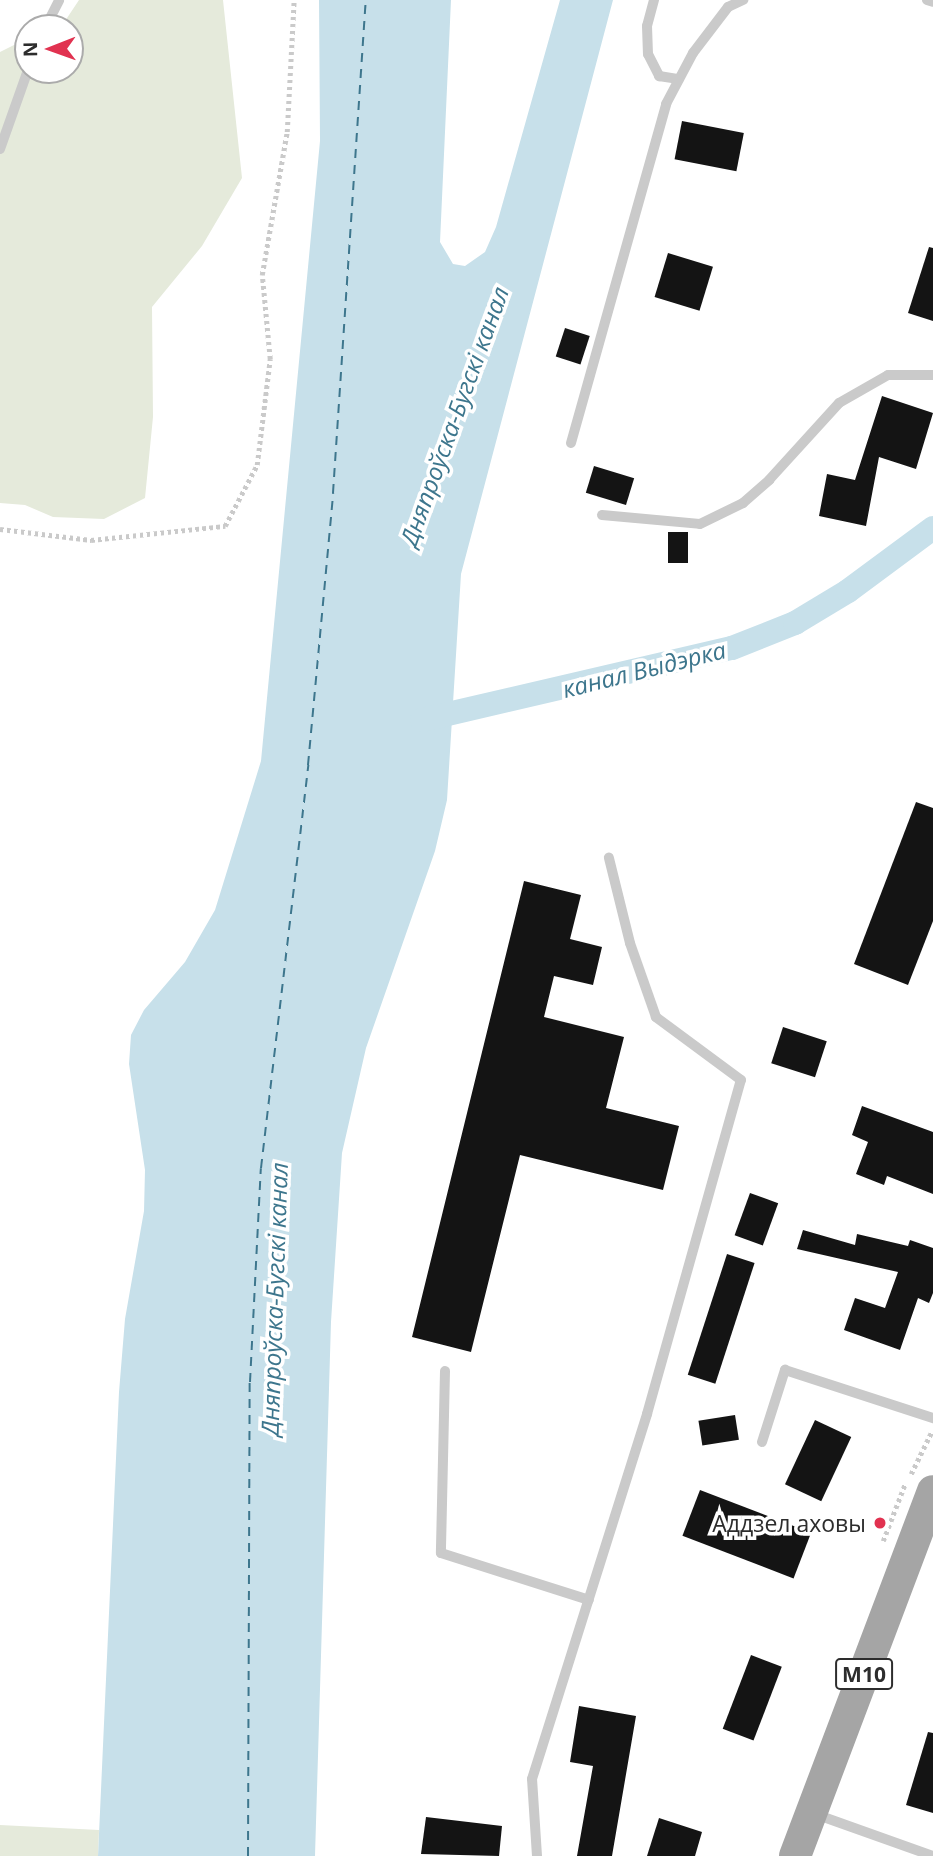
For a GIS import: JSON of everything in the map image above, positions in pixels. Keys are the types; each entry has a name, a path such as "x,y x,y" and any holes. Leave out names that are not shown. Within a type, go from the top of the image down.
{"main road":[{"name":"М10","path":"795,1856 933,1491"}],"lane":[{"path":"654,0 647,26 648,54 659,76 679,79"},
{"path":"571,443 666,104 679,79 728,7 743,0"},
{"path":"927,0 933,2"},
{"path":"0,149 23,84"},
{"path":"602,515 700,524 743,503 769,480 839,402 888,375 933,375"},
{"path":"537,1856 532,1779 647,1414 741,1080 656,1017 630,943 609,858"},
{"path":"762,1442 785,1370 933,1418"},
{"path":"445,1371 441,1553 589,1600"},
{"path":"811,1813 933,1856"}],"path":[{"path":"0,529 91,540 225,526 257,465 270,359 262,275 287,132 293,0"}],"shaded area":[{"path":"79,0 223,0 242,178 202,246 152,307 153,417 145,498 104,519 53,517 25,505 0,503 0,52 14,45 14,84 84,84 84,14 70,14"},
{"path":"0,1825 99,1830 98,1856 0,1856"}],"water":[{"name":"Дняпроўска-Бугскі канал","path":"319,0 451,0 440,242 453,264 465,266 485,252 496,227 560,0 613,0 461,574 447,800 435,851 366,1048 342,1153 331,1322 315,1856 98,1856 119,1392 125,1319 144,1211 145,1170 129,1064 131,1035 144,1010 185,962 215,910 261,761 320,141"}],"building":[{"path":"682,121 744,133 736,171 675,159"},
{"path":"929,247 933,248 933,321 908,313"},
{"path":"668,253 713,267 699,311 655,297"},
{"path":"565,328 590,336 580,365 556,357"},
{"path":"882,396 933,413 916,469 879,457 866,526 819,516 827,474 855,480"},
{"path":"594,466 634,478 626,505 586,493"},
{"path":"668,532 688,532 688,563 668,563"},
{"path":"916,802 933,808 933,921 908,985 854,964"},
{"path":"524,881 581,895 570,939 602,947 593,985 554,976 544,1017 624,1037 606,1108 679,1126 663,1190 520,1155 471,1352 412,1337"},
{"path":"783,1027 827,1041 815,1077 771,1063"},
{"path":"862,1106 933,1132 933,1194 887,1176 884,1185 856,1174 868,1142 852,1135"},
{"path":"750,1193 778,1203 763,1246 735,1235"},
{"path":"803,1230 855,1245 857,1234 908,1246 910,1240 933,1248 933,1293 929,1303 918,1298 900,1350 844,1330 855,1298 885,1308 898,1272 797,1249"},
{"path":"727,1254 755,1263 715,1384 688,1375"},
{"path":"735,1415 739,1440 702,1445 698,1421"},
{"path":"815,1420 851,1437 821,1501 785,1484"},
{"path":"700,1490 811,1533 794,1578 682,1536"},
{"path":"751,1655 782,1667 753,1741 723,1729"},
{"path":"579,1706 636,1716 612,1856 577,1856 593,1766 570,1762"},
{"path":"928,1732 933,1733 933,1813 906,1805"},
{"path":"426,1817 502,1826 499,1856 421,1854"},
{"path":"659,1818 702,1832 695,1856 647,1856"}],"waterway":[{"name":"канал Выдэрка","path":"422,720 732,648 795,623 848,591 933,528"}],"ferry route":[{"path":"248,1856 250,1382 261,1168 308,765 333,493 366,0"}],"place":[{"name":"Аддзел аховы","path":"880,1523"}]}
